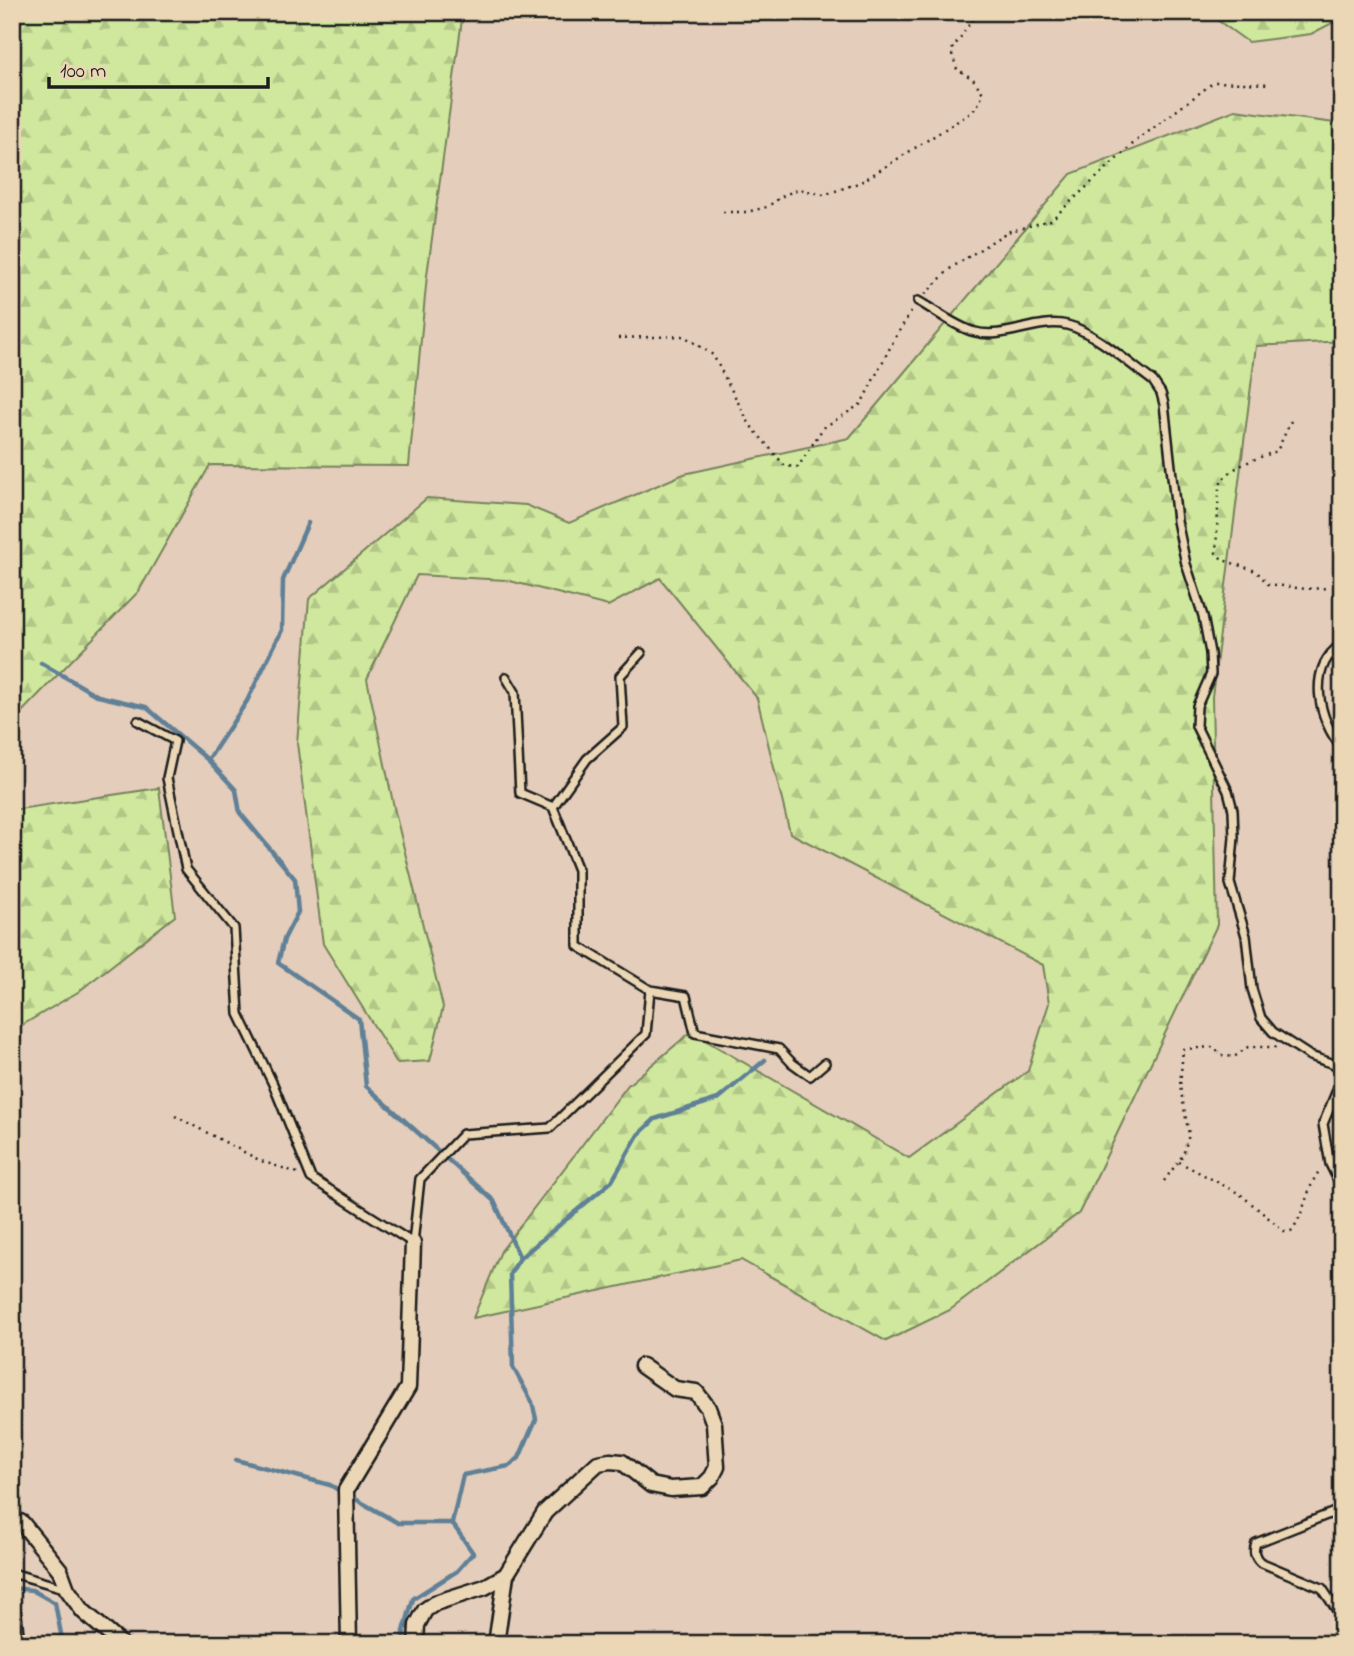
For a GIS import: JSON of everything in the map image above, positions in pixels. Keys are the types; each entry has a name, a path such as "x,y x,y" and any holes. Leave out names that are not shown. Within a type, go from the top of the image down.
{"street":[{"path":"349,1644 346,1490 408,1387 413,1243"},
{"path":"496,1644 506,1575 545,1512 598,1463 622,1462 651,1485 671,1489 702,1487 712,1477 717,1467 714,1424 708,1408 696,1392 675,1389 642,1366"},
{"path":"12,1518 22,1523 60,1570 67,1589 83,1611 121,1644"},
{"path":"416,1644 417,1625 425,1610 435,1603 485,1587 506,1575"}],"lane":[{"path":"918,301 977,333 1065,324 1100,343 1159,389 1164,404 1177,521 1186,564 1203,616 1210,653 1211,674 1197,706 1196,726 1228,791 1233,810 1234,837 1230,883 1245,936 1252,989 1261,1018 1273,1032 1310,1056 1342,1069"},
{"path":"1342,644 1328,656 1320,674 1320,697 1331,734 1342,748"},
{"path":"553,807 587,759 623,727 620,676 640,653"},
{"path":"506,677 515,692 520,793 553,807 578,870 578,946 650,990 686,996 695,1032 779,1049 810,1076 825,1063"},
{"path":"138,721 175,741 167,778 186,869 233,928 239,1014 273,1084 311,1178 413,1243 421,1179 463,1133 550,1128 646,1034 650,990"},
{"path":"1342,1078 1323,1124 1330,1164 1342,1188"},
{"path":"1342,1509 1256,1543 1254,1548 1255,1557 1260,1562 1322,1588 1342,1618"},
{"path":"12,1573 67,1589"},
{"path":"12,1611 16,1614 20,1644"}],"path":[{"path":"723,212 747,212 767,207 784,195 799,189 824,195 861,182 969,114 977,107 983,93 973,79 957,69 951,51 978,12"},
{"path":"618,338 684,336 713,355 750,425 785,466 798,467 823,428 861,404 895,338 918,301 951,268 1007,232 1051,220 1135,142 1214,82 1271,84"},
{"path":"1291,422 1277,451 1223,477 1219,487 1216,554 1223,560 1255,571 1268,584 1305,589 1341,590 1342,568"},
{"path":"1164,1181 1183,1155 1189,1135 1180,1086 1183,1049 1213,1047 1221,1055 1234,1057 1248,1047 1272,1046 1285,1049"},
{"path":"176,1116 261,1161 311,1178"},
{"path":"1178,1162 1240,1194 1284,1231 1290,1231 1296,1225 1319,1170 1330,1164"}],"green space":[{"path":"12,12 463,12 427,275 409,466 210,465 139,591 12,722"},
{"path":"1206,12 1342,12 1342,18 1311,34 1248,42"},
{"path":"1235,110 1342,124 1342,341 1256,346 1212,697 1217,925 1079,1213 950,1310 886,1341 741,1260 473,1318 501,1251 628,1085 691,1032 909,1158 1028,1071 1049,1003 1043,965 790,833 757,698 660,578 608,606 506,580 417,575 367,679 395,812 443,1007 430,1061 397,1063 323,944 297,743 309,599 427,498 526,505 569,523 684,474 849,438 1071,174"},
{"path":"159,788 175,916 78,992 12,1031 12,810"}],"waterway":[{"path":"208,760 247,701 282,630 283,580 308,523"},
{"path":"41,663 98,696 146,707 208,760 236,790 240,813 295,879 298,912 284,939 278,963 359,1019 366,1086 494,1201 520,1258 510,1274 513,1367 532,1402 536,1419 519,1458 509,1466 463,1475 452,1523 473,1553 457,1571 413,1599 404,1631 404,1644"},
{"path":"520,1258 612,1181 638,1135 655,1119 718,1099 765,1060"},
{"path":"236,1460 330,1485 342,1492"},
{"path":"350,1496 398,1523 452,1523"},
{"path":"12,1588 32,1590 55,1603 63,1644"}]}
